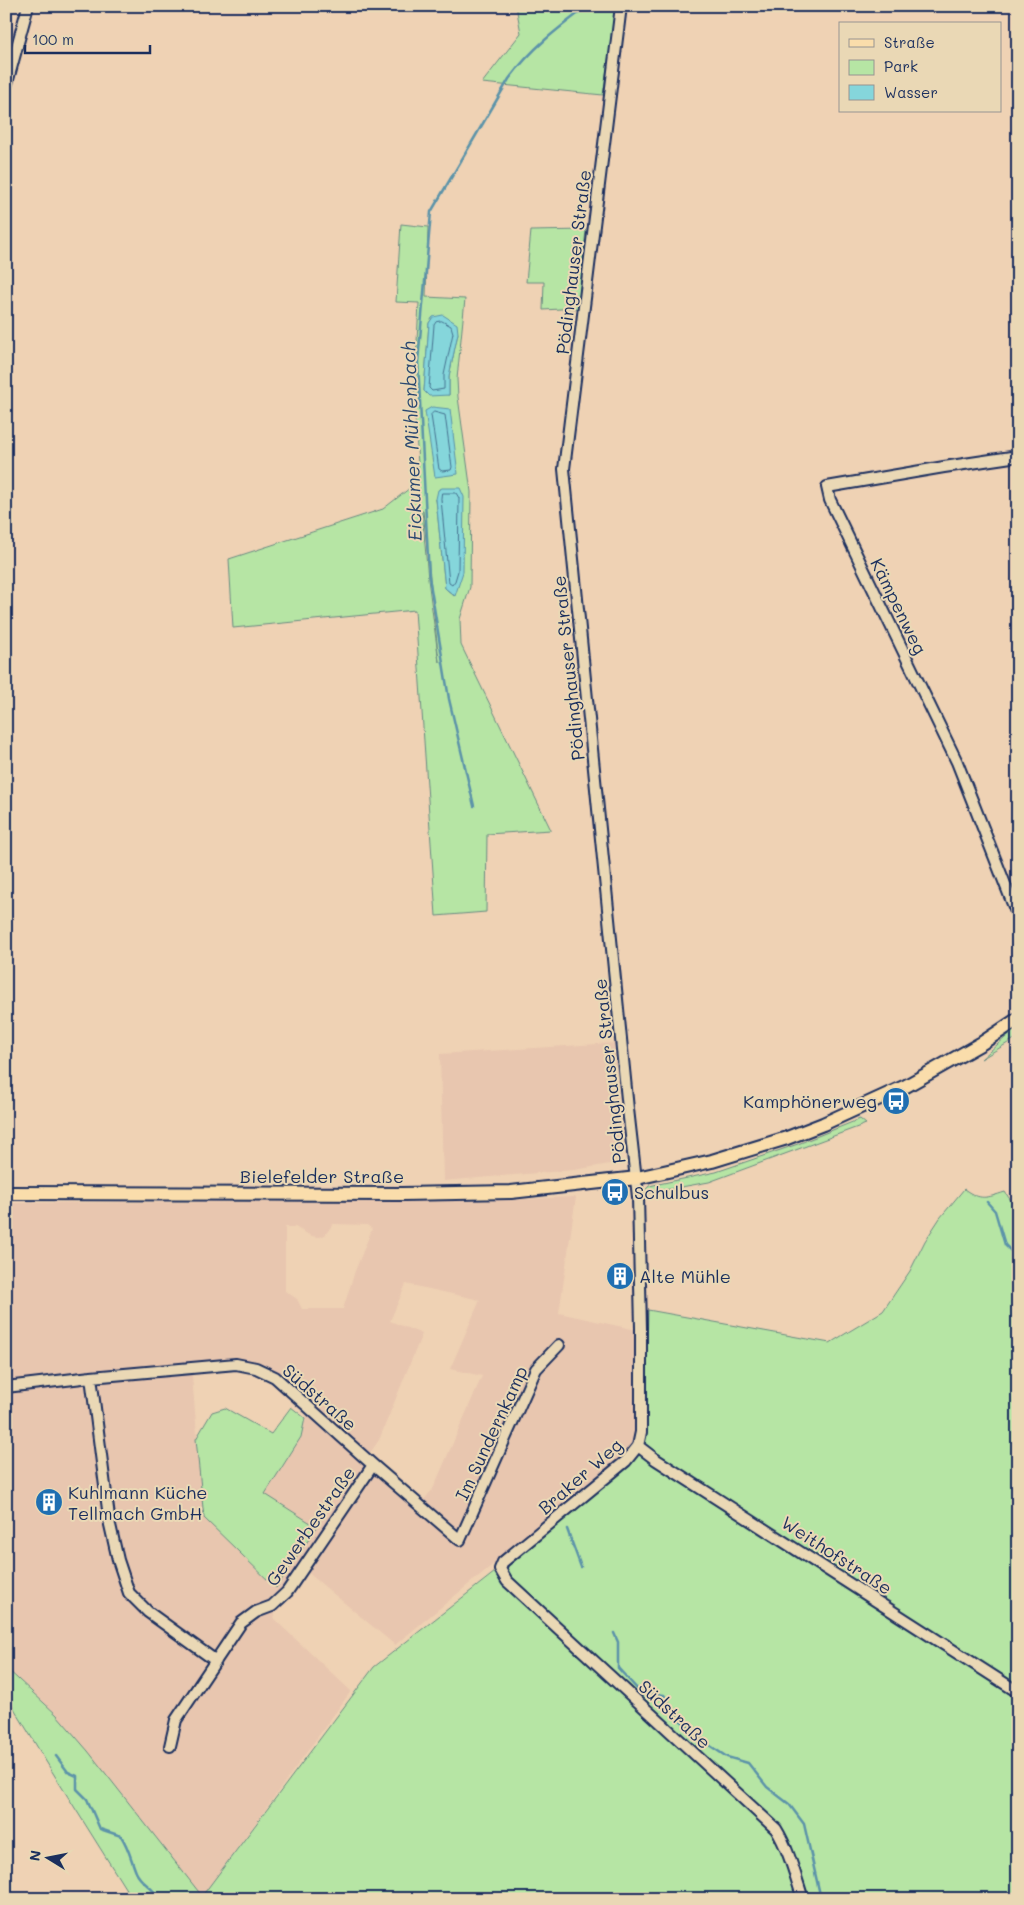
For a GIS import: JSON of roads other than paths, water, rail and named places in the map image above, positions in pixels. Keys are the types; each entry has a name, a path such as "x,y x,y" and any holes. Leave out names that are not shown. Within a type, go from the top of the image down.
{"main road":[{"name":"Bielefelder Straße","path":"6,1193 483,1193 523,1192 637,1178 712,1160 787,1138 823,1124 906,1086 982,1043 1018,1019"}],"street":[{"path":"6,87 28,6"},
{"name":"Pödinghauser Straße","path":"621,6 564,469 628,1110 637,1178 642,1328"},
{"name":"Kämpenweg","path":"1018,456 944,466 826,487 830,500 957,762 1018,917"},
{"name":"Braker Weg","path":"500,1569 504,1562 626,1461 638,1446 642,1423 642,1328"},
{"name":"Im Sundernkamp","path":"460,1540 536,1369 560,1345"},
{"name":"Südstraße","path":"6,1387 236,1364 256,1368 275,1377 460,1540"},
{"path":"91,1377 110,1525 118,1560 129,1593 148,1612 216,1661"},
{"name":"Weithofstraße","path":"638,1446 655,1459 1018,1692"},
{"name":"Gewerbestraße","path":"170,1746 176,1720 241,1623 256,1612 272,1606 286,1592 373,1465"},
{"name":"Südstraße","path":"500,1569 507,1581 776,1829 788,1853 803,1899"}],"water":[{"path":"443,315 457,324 458,333 449,376 449,395 429,396 424,391 429,323 433,317"},
{"path":"432,407 450,409 458,474 435,477 425,411"},
{"path":"442,488 460,488 464,497 463,572 455,596 445,588 436,499 438,490"}],"waterway":[{"name":"Eickumer Mühlenbach","path":"474,806 449,699 429,577 418,362 431,212 509,79 546,40 588,6"},
{"path":"987,1202 995,1211 1005,1245 1018,1258"},
{"path":"567,1529 581,1567"},
{"path":"614,1633 618,1642 618,1668 640,1692 664,1695 679,1719 709,1745 727,1757 748,1763 767,1787 789,1804 804,1824 821,1899"},
{"path":"56,1756 68,1772 77,1776 77,1789 87,1799 100,1829 121,1836 138,1876 154,1891 159,1899"}],"place":[{"name":"Kamphönerweg","path":"896,1101"},
{"name":"Schulbus","path":"615,1192"},
{"name":"Alte Mühle","path":"620,1276"},
{"name":"Kuhlmann Küche Tellmach GmbH","path":"49,1502"}]}
